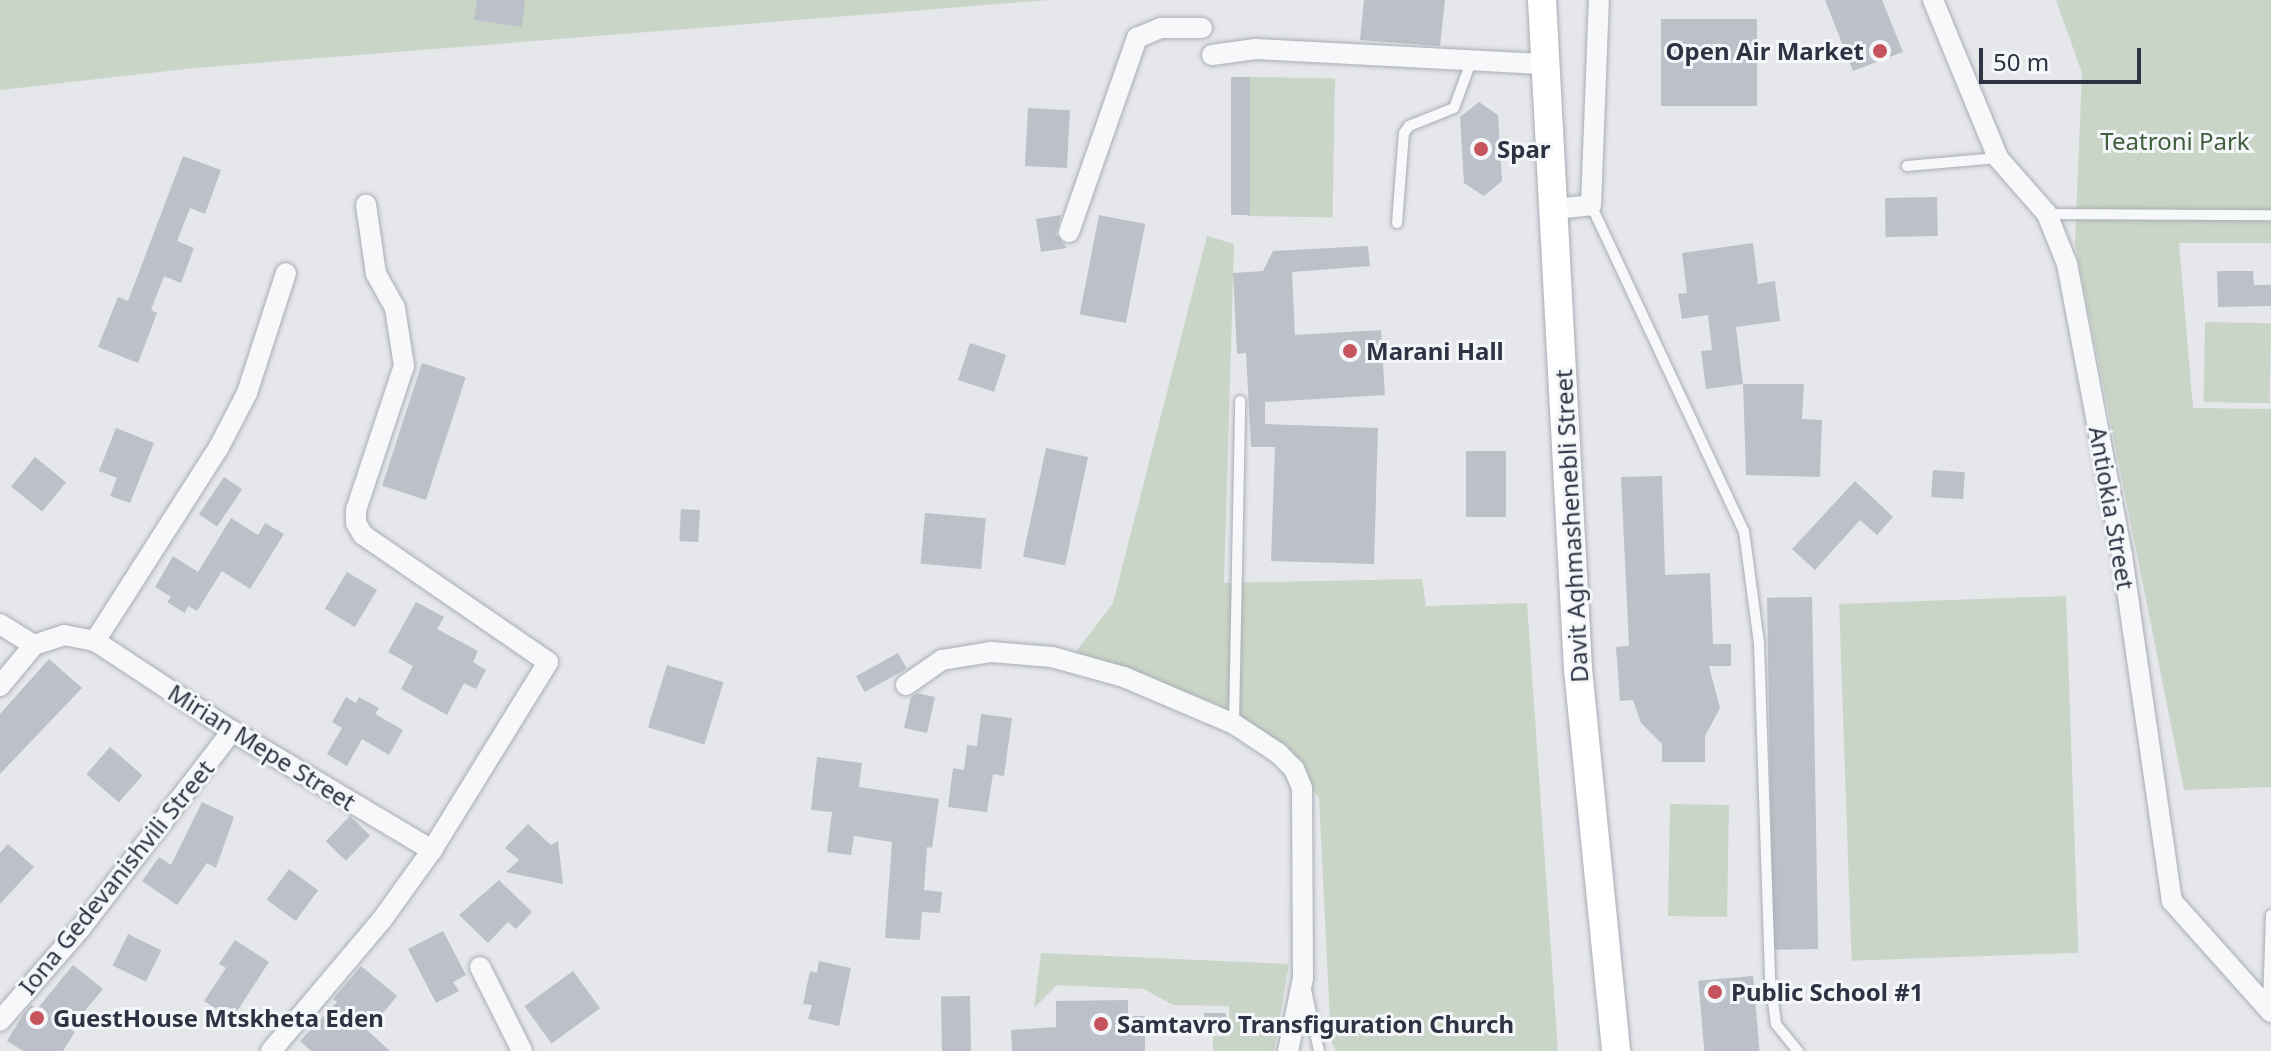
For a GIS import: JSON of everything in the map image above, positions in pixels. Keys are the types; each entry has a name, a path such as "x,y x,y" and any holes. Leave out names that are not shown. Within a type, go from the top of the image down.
{"main road":[{"name":"Davit Aghmashenebli Street","path":"1542,0 1578,669 1616,1051"}],"street":[{"path":"1555,209 1591,205 1599,0"},
{"name":"Antiokia Street","path":"1933,0 1998,158 2047,214 2067,264 2122,555 2172,901 2270,1011"},
{"path":"1069,232 1137,38 1161,28 1202,28"},
{"path":"1212,55 1256,49 1547,64"},
{"path":"271,1051 381,921 432,850 548,662 363,535 356,523 356,510 404,366 395,308 376,274 366,205"},
{"path":"0,686 34,645 64,635 95,641 219,447 247,393 286,273"},
{"path":"0,624 34,645"},
{"name":"Mirian Mepe Street","path":"95,641 232,731 432,850"},
{"path":"906,685 942,660 991,652 1052,657 1124,677 1234,724 1278,753 1294,769 1302,788 1303,978 1288,1051"},
{"name":"Iona Gedevanishvili Street","path":"0,1021 80,929 232,731"},
{"path":"480,967 522,1051"}],"lane":[{"path":"1397,223 1404,133 1409,126 1454,108 1471,62"},
{"path":"1907,166 1998,158"},
{"path":"1591,205 1744,531 1759,644 1770,978 1776,1024 1798,1051"},
{"path":"2047,214 2271,215"},
{"path":"1234,724 1240,401"},
{"path":"2270,1011 2271,915"},
{"path":"1303,978 1319,1051"}],"green space":[{"path":"0,0 1048,0 195,68 0,90"},
{"name":"Teatroni Park","path":"2056,0 2271,0 2271,243 2179,243 2193,408 2271,409 2271,787 2184,790 2075,244 2082,73"},
{"path":"1250,77 1335,78 1333,217 1248,216"},
{"path":"1207,236 1234,244 1224,583 1422,579 1426,606 1527,603 1558,1051 1336,1051 1331,1041 1319,797 1218,704 1076,652 1113,603"},
{"path":"2205,322 2271,323 2270,403 2204,402"},
{"path":"2066,596 2078,953 1852,961 1839,604"},
{"path":"1670,804 1729,805 1727,917 1668,916"},
{"path":"1041,953 1289,964 1274,1051 1213,1051 1213,1036 1230,1036 1229,1006 1173,1005 1144,989 1057,985 1034,1008"}],"building":[{"path":"477,0 525,0 522,27 474,20"},
{"path":"1364,0 1445,0 1440,46 1360,40"},
{"path":"1825,0 1882,0 1903,52 1853,71"},
{"path":"1661,19 1757,19 1757,106 1661,106"},
{"path":"1231,77 1250,77 1250,215 1231,215"},
{"name":"Spar","path":"1479,102 1498,115 1502,181 1484,196 1464,183 1460,117"},
{"path":"1028,108 1070,110 1067,168 1025,166"},
{"path":"183,156 221,170 205,214 190,208 177,241 194,248 181,283 164,276 151,310 157,313 138,363 98,347 118,297 128,301"},
{"path":"1937,197 1938,236 1886,237 1885,198"},
{"path":"1061,215 1056,234 1067,248 1041,252 1036,219"},
{"path":"1099,215 1145,224 1126,323 1080,314"},
{"path":"1753,243 1758,284 1775,281 1780,321 1736,327 1743,384 1706,389 1701,351 1712,350 1708,315 1682,319 1678,294 1687,293 1682,253"},
{"path":"1368,246 1370,266 1292,272 1295,335 1381,330 1385,395 1265,402 1265,424 1378,428 1374,564 1271,561 1275,447 1251,447 1246,353 1237,354 1233,273 1263,271 1273,251"},
{"path":"2217,271 2253,271 2254,285 2271,285 2271,306 2218,307"},
{"path":"970,343 1006,355 994,392 958,380"},
{"path":"422,363 466,377 426,500 382,486"},
{"path":"1743,384 1804,384 1802,419 1822,420 1820,477 1746,475"},
{"path":"116,428 154,443 130,503 110,496 117,478 99,471"},
{"path":"1046,448 1088,457 1065,566 1023,557"},
{"path":"1466,451 1506,451 1506,517 1466,517"},
{"path":"35,457 66,482 42,512 11,487"},
{"path":"1933,470 1965,472 1963,499 1931,497"},
{"path":"1662,476 1665,575 1710,573 1713,644 1731,644 1731,666 1709,666 1720,708 1705,736 1705,762 1662,762 1662,744 1641,723 1633,700 1620,701 1616,647 1629,646 1621,477"},
{"path":"224,477 242,489 217,527 199,514"},
{"path":"1855,481 1893,517 1877,535 1860,520 1815,570 1792,549"},
{"path":"681,509 700,510 698,542 679,541"},
{"path":"925,513 986,518 981,569 921,564"},
{"path":"231,518 258,535 265,523 284,534 250,589 222,571 197,611 188,606 185,613 167,602 171,597 155,587 173,556 198,572"},
{"path":"347,572 377,590 355,627 325,609"},
{"path":"1812,597 1818,949 1773,950 1767,598"},
{"path":"416,602 444,617 437,629 478,651 473,662 486,670 476,689 464,683 447,715 401,689 413,666 388,652"},
{"path":"898,653 907,669 865,692 856,676"},
{"path":"49,659 82,688 0,774 0,714"},
{"path":"667,665 723,682 704,744 648,727"},
{"path":"917,693 935,697 927,733 904,728 911,697"},
{"path":"346,697 356,703 359,697 379,708 375,714 403,730 389,755 362,739 347,766 327,754 342,728 332,722"},
{"path":"981,714 1012,718 1004,776 993,774 987,812 948,807 953,768 964,770 967,745 977,746"},
{"path":"110,747 142,775 119,802 86,774"},
{"path":"817,757 862,763 859,787 939,799 932,848 927,847 924,890 942,892 940,913 922,912 920,940 885,938 892,842 854,836 851,855 827,852 832,812 811,810"},
{"path":"202,802 234,817 216,868 207,863 177,905 142,881 159,857 171,865"},
{"path":"350,816 370,835 346,861 326,841"},
{"path":"528,824 551,845 558,841 563,884 506,872 519,860 505,848"},
{"path":"8,844 34,867 0,904 0,853"},
{"path":"289,869 318,890 296,921 267,900"},
{"path":"499,880 532,912 516,929 508,922 488,943 459,915"},
{"path":"443,931 466,975 453,982 459,991 436,1003 408,949"},
{"path":"128,934 161,950 146,982 113,965"},
{"path":"235,940 269,962 232,1019 204,1001 226,968 219,964"},
{"path":"819,961 851,968 839,1026 808,1019 812,1005 803,1004 810,971 817,973"},
{"path":"73,965 103,989 70,1029 75,1032 63,1051 23,1051 7,1041 24,1013 31,1005 37,1009"},
{"path":"361,966 397,996 368,1031 390,1051 311,1051 300,1041 337,1002 333,999"},
{"path":"573,971 600,1008 551,1043 524,1006"},
{"path":"1753,976 1760,1051 1704,1051 1698,981"},
{"path":"970,996 971,1051 942,1051 941,997"},
{"name":"Samtavro Transfiguration Church","path":"1128,1000 1128,1016 1145,1016 1145,1051 1012,1051 1011,1030 1056,1027 1056,1001"},
{"path":"1204,1013 1226,1013 1226,1030 1204,1030"}],"place":[{"name":"Open Air Market","path":"1880,51"},
{"name":"Spar","path":"1481,149"},
{"name":"Marani Hall","path":"1350,351"},
{"name":"Public School #1","path":"1715,992"},
{"name":"GuestHouse Mtskheta Eden","path":"37,1018"},
{"name":"Samtavro Transfiguration Church","path":"1101,1024"}]}
